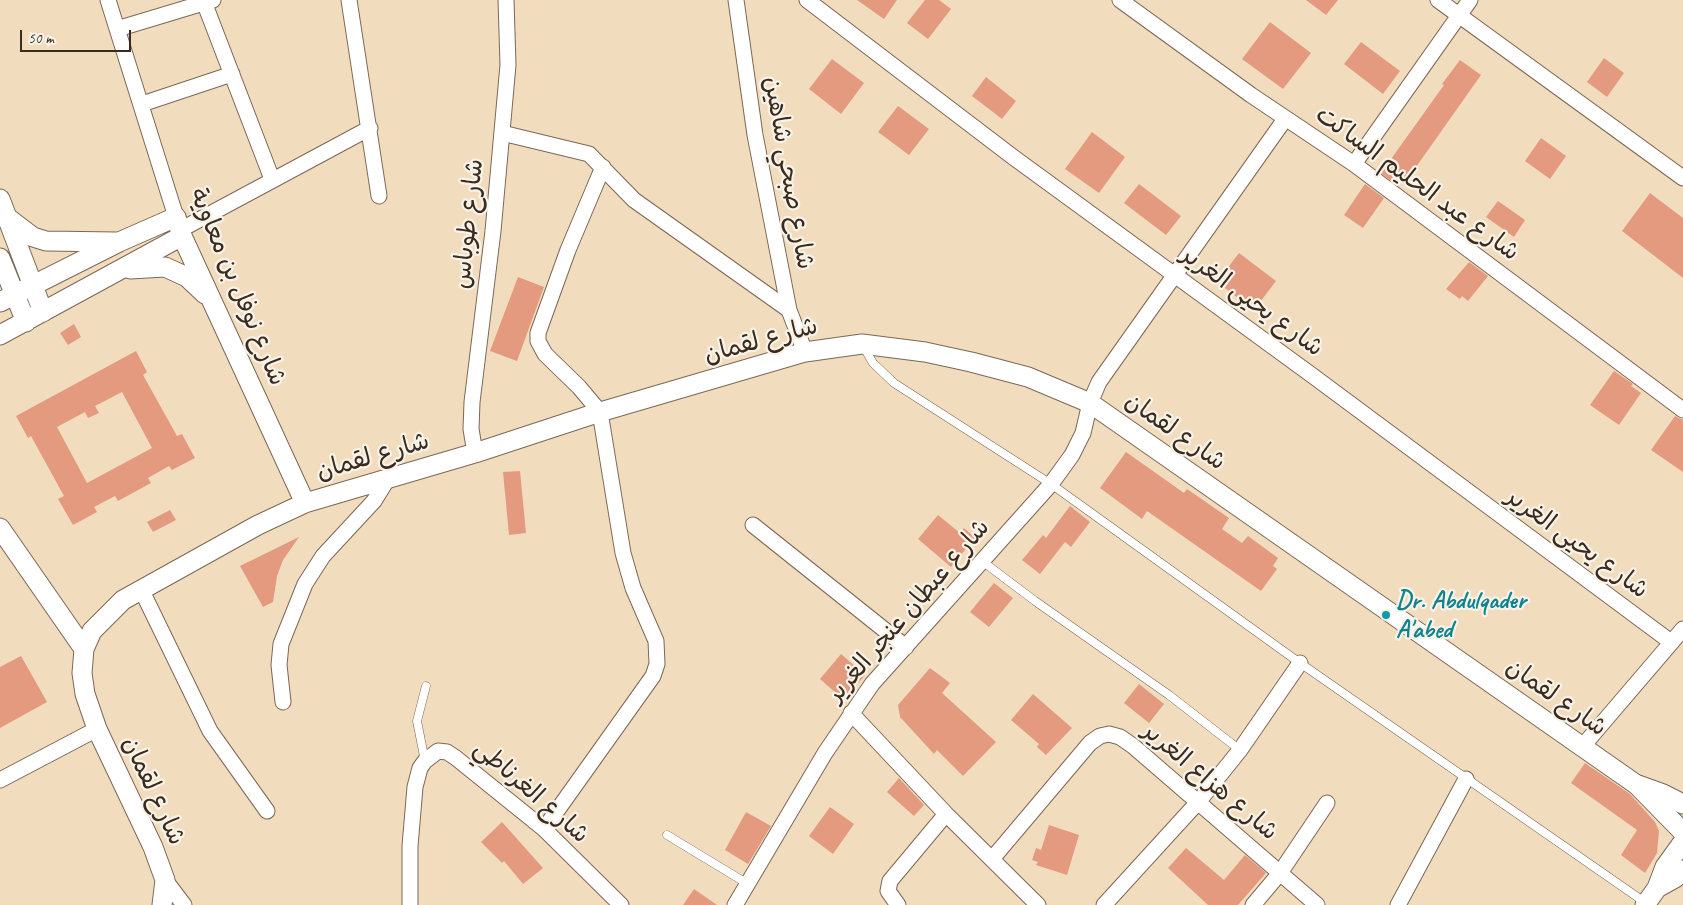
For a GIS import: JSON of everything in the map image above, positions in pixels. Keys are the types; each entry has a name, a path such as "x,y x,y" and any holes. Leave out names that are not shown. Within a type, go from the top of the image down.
{"street":[{"name":"شارع نوفل بن معاوية","path":"108,0 142,104 179,228 305,503"},
{"path":"349,0 379,196"},
{"name":"شارع طوباس","path":"475,453 471,429 472,402 493,231 508,65 506,0"},
{"name":"شارع صبحي شاهين","path":"736,0 755,135 789,310 805,352"},
{"name":"شارع يحيى الغرير","path":"807,0 1013,157 1671,642"},
{"name":"شارع عبد الحليم الساكت","path":"1120,0 1285,119 1354,164 1683,410"},
{"path":"1438,0 1460,14 1683,178"},
{"path":"1354,164 1470,0"},
{"path":"117,29 209,1 232,74 272,179"},
{"path":"142,104 232,74"},
{"name":"شارع عبطان عنجر الغرير","path":"735,905 825,754 872,684 1051,484 1072,455 1083,433 1090,403 1111,364 1285,119"},
{"path":"0,335 118,271 179,228 370,128"},
{"path":"502,133 589,154 634,200 789,310"},
{"path":"544,829 653,676 657,664 656,641 634,588 623,553 600,412 579,387 545,354 541,348 538,333 568,250 603,167"},
{"path":"0,198 43,312"},
{"path":"8,218 33,237 46,242 119,242 179,228"},
{"path":"7,298 119,242"},
{"path":"0,258 7,298 26,322"},
{"path":"118,271 139,267 165,267 187,277 213,303"},
{"name":"شارع لقمان","path":"165,880 153,847 97,729 85,694 82,673 84,648 92,631 123,600 258,525 305,503 475,453 600,412 805,352 862,344 926,352 971,362 1028,377 1090,403 1637,785 1683,832"},
{"path":"283,702 279,664 281,644 302,591 324,556 374,501 387,480"},
{"path":"753,525 906,648"},
{"path":"0,528 84,648"},
{"path":"141,589 210,731 268,811"},
{"path":"1582,747 1683,629"},
{"path":"1104,905 1199,801 1240,750 1300,662"},
{"path":"852,713 946,814 1038,905"},
{"path":"0,780 97,729"},
{"name":"شارع هزاع الغرير","path":"992,859 1090,743 1100,736 1109,734 1120,737 1133,746 1199,801 1317,905"},
{"name":"شارع الغرناطي","path":"425,761 438,752 447,752 544,829 621,905"},
{"path":"410,905 410,846 415,787 425,761"},
{"path":"1398,905 1466,779"},
{"name":"شارع لقمان","path":"1637,785 1663,794 1683,804"},
{"path":"1253,905 1280,873 1327,803"},
{"path":"898,905 888,890 890,881 946,814"},
{"path":"1649,899 1665,867 1683,842"},
{"path":"1649,899 1683,870"},
{"path":"162,905 165,880"},
{"path":"165,880 184,905"}],"lane":[{"path":"862,344 873,363 894,383 1051,484 1466,779 1649,899"},
{"path":"982,561 1034,601 1169,695 1240,750"},
{"path":"425,761 417,721 426,686"},
{"path":"667,835 748,884"}],"building":[{"path":"857,0 897,0 884,19"},
{"path":"925,0 939,0 951,9 928,39 907,23"},
{"path":"1306,0 1338,0 1326,15"},
{"path":"1270,22 1311,53 1283,89 1242,59"},
{"path":"1361,42 1400,71 1383,94 1344,64"},
{"path":"1604,58 1624,73 1607,97 1587,82"},
{"path":"832,59 864,83 841,114 809,89"},
{"path":"1460,60 1481,75 1404,184 1397,179 1394,183 1381,173"},
{"path":"986,77 1016,101 1002,119 972,96"},
{"path":"898,106 929,129 909,155 878,132"},
{"path":"1092,132 1125,157 1099,193 1065,169"},
{"path":"1541,138 1566,156 1550,179 1525,161"},
{"path":"1139,184 1181,216 1166,235 1124,203"},
{"path":"1365,184 1384,198 1363,228 1344,215"},
{"path":"1650,193 1683,218 1683,278 1622,231"},
{"path":"1498,201 1525,220 1514,237 1486,217"},
{"path":"1239,253 1276,281 1254,310 1217,282"},
{"path":"1469,262 1488,276 1468,301 1462,296 1460,299 1446,289"},
{"path":"518,277 544,287 517,361 490,351"},
{"path":"74,324 81,337 68,345 60,333"},
{"path":"136,351 147,372 143,375 177,436 182,434 195,458 172,470 169,466 148,478 151,483 118,501 115,496 94,507 97,512 73,525 58,499 64,496 31,436 28,438 16,416","holes":["122,392 152,448 87,483 57,427 85,412 88,418 99,413 95,406"]},
{"path":"1614,371 1633,384 1631,386 1641,393 1619,425 1590,405"},
{"path":"1675,416 1683,420 1683,472 1651,450"},
{"path":"1126,452 1184,493 1187,489 1229,518 1222,529 1242,543 1248,536 1278,558 1273,566 1277,569 1261,591 1147,511 1142,519 1100,488"},
{"path":"520,471 526,533 509,535 503,472"},
{"path":"1070,506 1090,522 1071,547 1065,542 1040,574 1022,560 1043,535 1046,538"},
{"path":"170,510 176,520 153,532 147,522"},
{"path":"938,515 960,533 964,528 975,538 951,567 918,539"},
{"path":"299,537 283,560 277,576 273,602 263,607 240,566"},
{"path":"994,583 1013,598 989,627 970,612"},
{"path":"841,654 865,675 844,700 820,679"},
{"path":"21,656 47,702 0,728 0,667"},
{"path":"930,668 950,683 942,693 996,742 963,776 937,750 934,754 900,717 898,705"},
{"path":"1139,684 1164,704 1149,723 1124,703"},
{"path":"1033,694 1072,728 1046,755 1037,747 1039,744 1011,720"},
{"path":"1585,763 1630,794 1655,822 1659,831 1657,853 1645,873 1621,855 1637,830 1571,783"},
{"path":"899,778 924,805 914,816 887,792"},
{"path":"830,807 854,824 833,854 809,836"},
{"path":"746,812 771,826 748,864 725,850"},
{"path":"502,822 543,868 523,884 504,861 502,863 481,842"},
{"path":"1049,825 1079,835 1067,875 1036,865 1038,862 1032,860 1036,848 1041,850"},
{"path":"1186,848 1224,880 1245,855 1266,873 1238,905 1208,905 1168,868"},
{"path":"694,889 717,905 683,905"}],"place":[{"name":"Dr. Abdulqader A'abed","path":"1386,615"}]}
